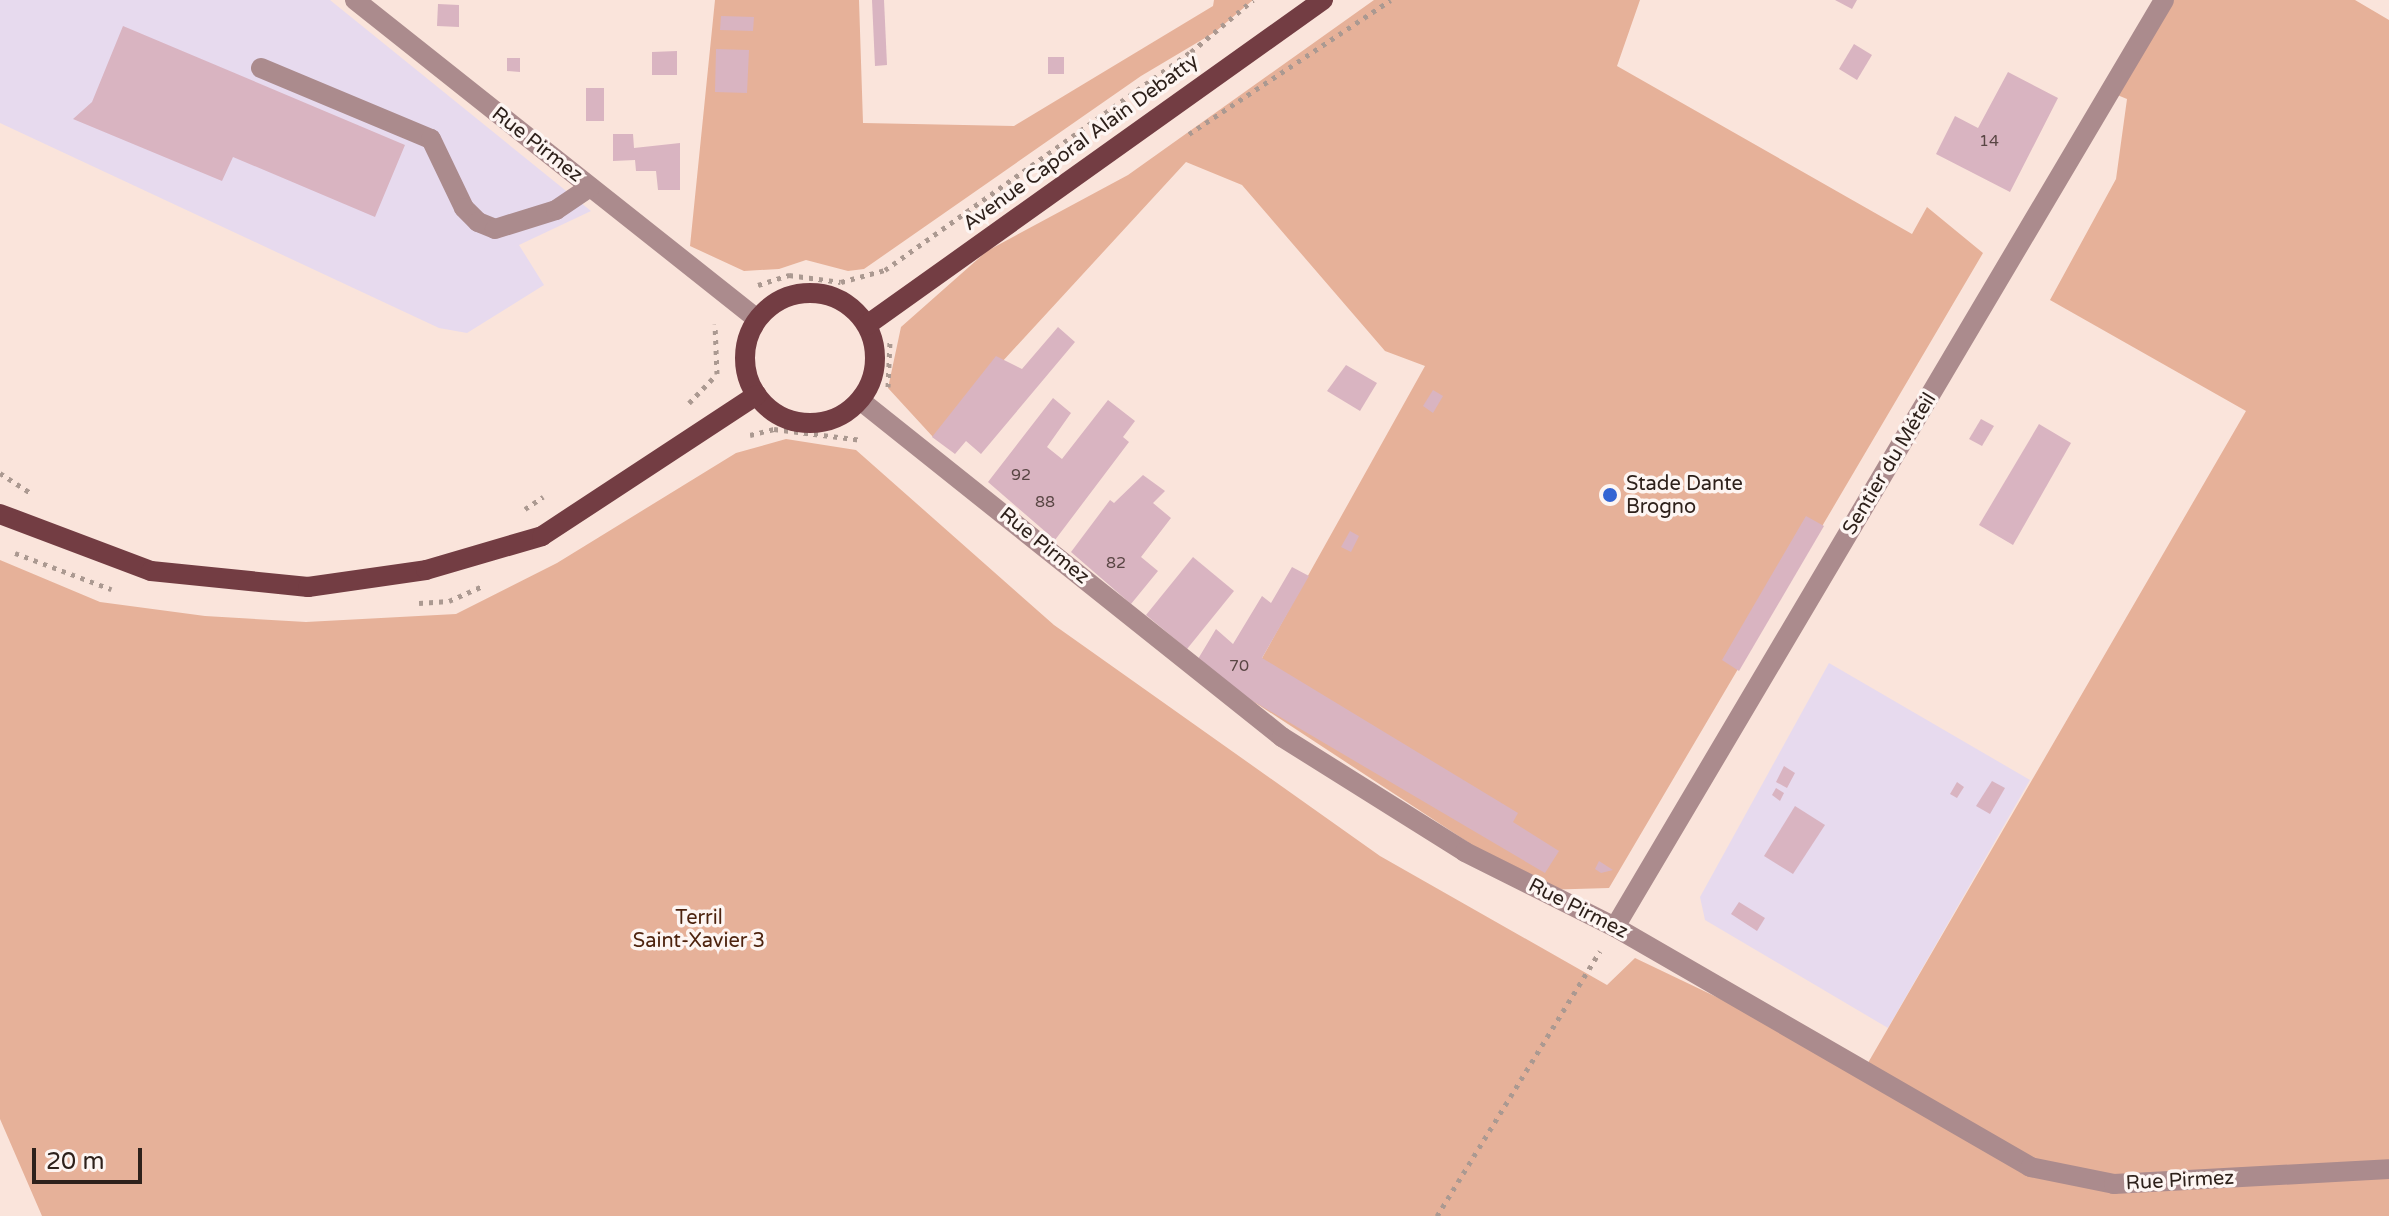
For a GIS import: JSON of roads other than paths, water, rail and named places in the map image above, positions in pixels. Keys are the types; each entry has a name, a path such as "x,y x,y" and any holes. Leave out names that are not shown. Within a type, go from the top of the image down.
{"main road":[{"name":"Avenue Caporal Alain Debatty","path":"867,325 1323,0"},
{"path":"793,294 822,294 852,307 867,325 875,369 861,401 836,418 813,423 774,412 757,395 745,360 757,319 793,294"},
{"path":"0,514 151,571 308,587 426,570 542,536 757,395"}],"street":[{"name":"Rue Pirmez","path":"355,0 757,319"},
{"name":"Sentier du Méteil","path":"1615,927 2164,0"},
{"path":"261,68 431,139 464,208 478,222 495,229 556,210 590,187"},
{"name":"Rue Pirmez","path":"861,401 1282,737 1465,852 1615,927 2030,1167 2114,1184 2389,1169"}],"place":[{"name":"Stade Dante Brogno","path":"1610,495"}],"park label":[{"name":"Terril Saint-Xavier 3","path":"699,930"}]}
